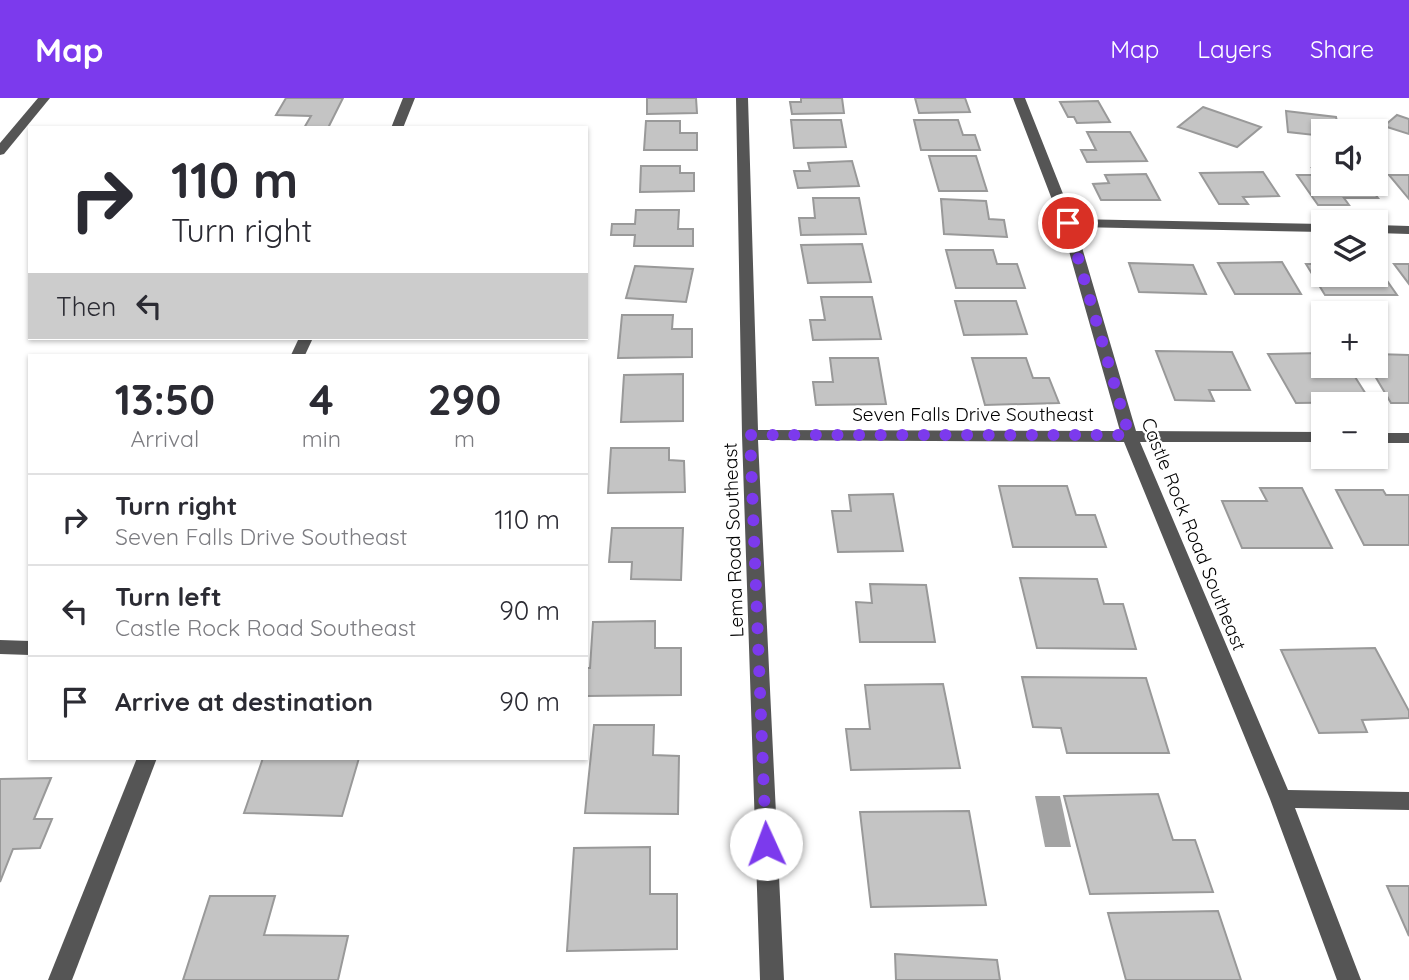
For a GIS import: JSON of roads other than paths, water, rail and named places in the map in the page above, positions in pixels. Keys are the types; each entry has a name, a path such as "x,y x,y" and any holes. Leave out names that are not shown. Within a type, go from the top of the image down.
{"street":[{"path":"0,151 44,98"},
{"path":"398,126 409,98"},
{"name":"Lema Road Southeast","path":"742,98 750,435 772,980"},
{"name":"Castle Rock Road Southeast","path":"1019,98 1068,223 1129,435 1281,799 1349,980"},
{"path":"1068,223 1311,228"},
{"path":"1388,229 1409,230"},
{"name":"Seven Falls Drive Southeast","path":"750,435 1311,437"},
{"path":"1388,438 1409,438"},
{"path":"0,647 28,648"},
{"path":"60,980 146,760"},
{"path":"1281,799 1409,801"}]}
